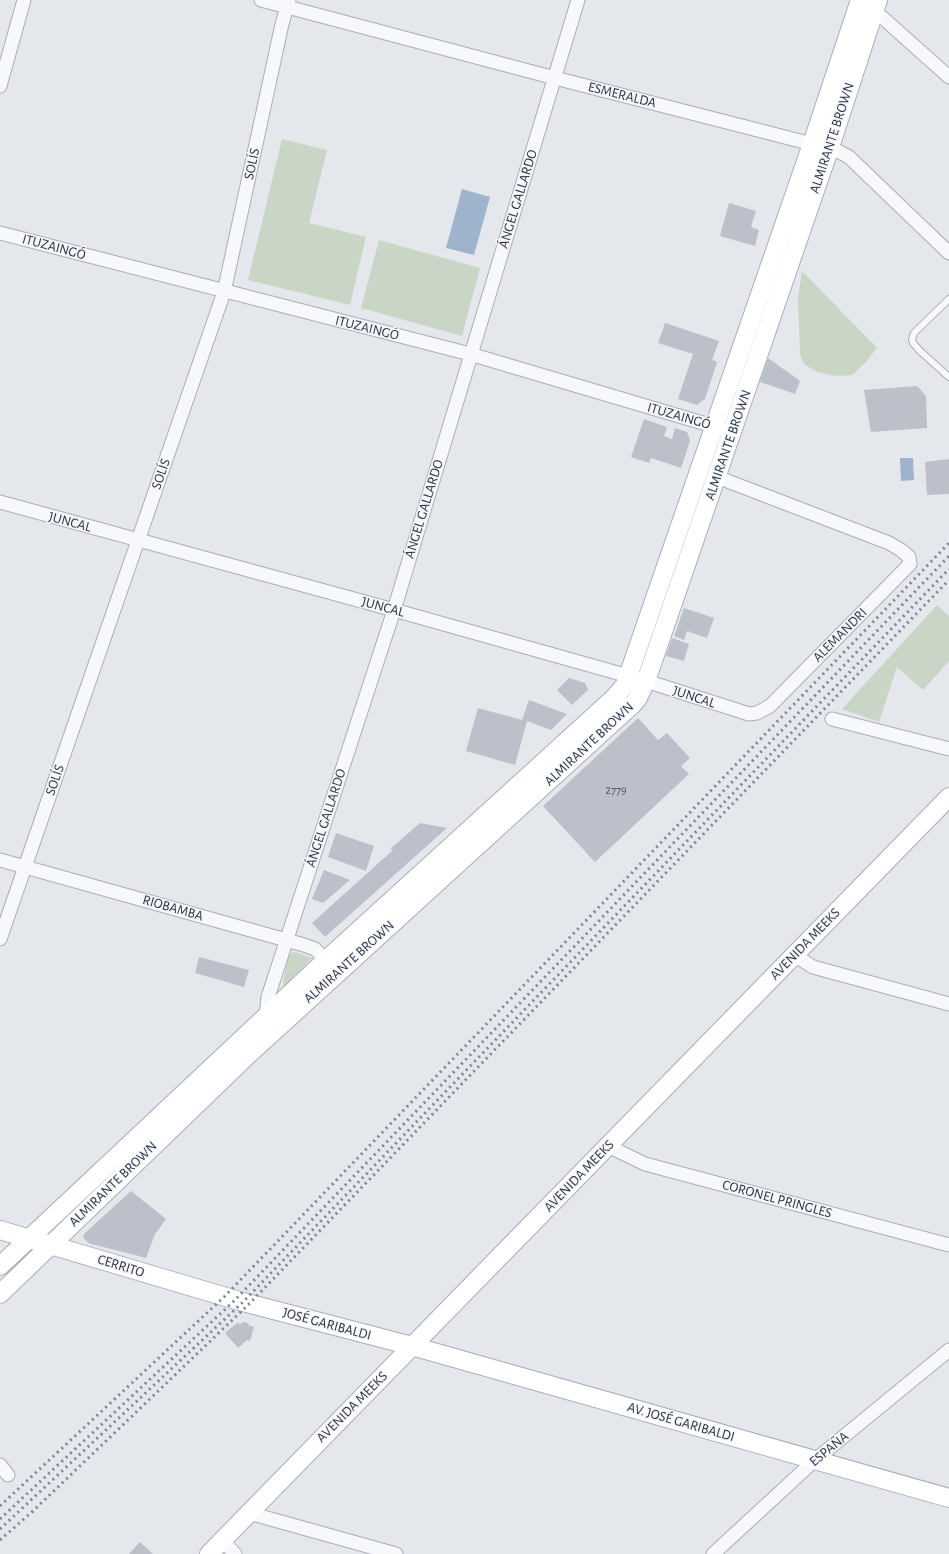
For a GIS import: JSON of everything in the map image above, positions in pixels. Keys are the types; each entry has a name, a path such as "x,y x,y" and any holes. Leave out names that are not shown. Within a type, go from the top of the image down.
{"main road":[{"name":"ALMIRANTE BROWN","path":"0,1294 50,1244 250,1053 332,966 614,698 625,685 812,144 871,3"},
{"name":"ALMIRANTE BROWN","path":"0,1266 266,1017 332,966 633,704 638,698 646,681 830,147 871,3"},
{"name":"AVENIDA MEEKS","path":"209,1554 248,1512 949,797"},
{"name":"CERRITO","path":"0,1230 243,1302"},
{"name":"JOSÉ GARIBALDI","path":"243,1302 412,1346"},
{"name":"AV. JOSÉ GARIBALDI","path":"412,1346 949,1498"}],"street":[{"path":"0,86 24,0"},
{"name":"ESMERALDA","path":"261,0 288,3 555,78 812,144 830,147 849,157 949,254"},
{"name":"ÁNGEL GALLARDO","path":"266,1017 268,997 394,610 578,0"},
{"name":"SOLÍS","path":"0,939 224,292 288,3"},
{"path":"871,3 949,77"},
{"name":"ITUZAINGÓ","path":"0,234 470,354 732,432"},
{"name":"ALEMANDRI","path":"717,477 889,543 909,557 910,564 907,568 770,706 764,710"},
{"name":"JUNCAL","path":"0,502 646,681 749,714 764,710"},
{"path":"832,719 949,749"},
{"name":"RIOBAMBA","path":"0,860 304,945 315,949 332,966"},
{"path":"794,955 813,967 949,1004"},
{"name":"CORONEL PRINGLES","path":"608,1146 644,1164 949,1246"},
{"name":"ESPAÑA","path":"713,1554 815,1460 949,1350"},
{"path":"248,1512 396,1554"},
{"path":"222,1540 235,1554"}],"lane":[{"path":"949,299 914,333 912,339 913,343 949,377"}],"green space":[{"path":"282,139 327,150 309,223 366,237 350,305 248,280"},
{"path":"379,240 480,268 462,336 361,308"},
{"path":"802,271 877,348 866,362 852,375 837,376 817,372 804,364 800,354 798,298"},
{"path":"937,605 949,616 949,661 923,690 897,667 879,722 842,709"},
{"path":"295,952 312,958 284,987 283,981 288,957 291,953"}],"water":[{"path":"462,189 490,197 474,255 446,248"},
{"path":"900,458 913,458 914,480 901,481"}],"building":[{"path":"729,203 756,211 751,227 759,230 755,246 720,236"},
{"path":"665,323 719,341 712,360 717,362 705,399 697,405 678,399 693,354 658,343"},
{"path":"768,358 800,381 795,394 760,382"},
{"path":"917,386 926,396 927,428 871,432 864,390"},
{"path":"644,419 667,427 664,436 672,439 675,428 687,432 690,441 681,468 651,458 649,463 631,457"},
{"path":"949,459 949,494 927,495 925,462"},
{"path":"684,608 714,618 707,638 687,631 684,640 674,636"},
{"path":"672,638 689,644 684,661 666,656"},
{"path":"569,678 585,683 588,690 572,705 557,690"},
{"path":"529,700 567,714 551,730 527,721 515,765 466,751 478,708 522,720"},
{"path":"638,718 658,740 667,733 690,758 681,766 689,774 595,862 543,806"},
{"path":"420,823 447,828 325,937 312,923 393,850 390,849"},
{"path":"336,833 374,846 366,871 328,857"},
{"path":"324,870 350,880 323,903 312,899"},
{"path":"199,957 249,970 244,987 195,973"},
{"path":"131,1191 166,1219 155,1234 146,1258 88,1243 83,1237 85,1233"},
{"path":"242,1322 249,1323 248,1325 254,1327 250,1341 247,1340 238,1348 225,1333 237,1323 242,1324"},
{"path":"140,1542 153,1554 129,1554"}],"railway":[{"path":"0,1506 224,1297 949,543"},
{"path":"0,1519 235,1300 949,556"},
{"path":"0,1529 243,1302 949,569"},
{"path":"0,1540 33,1511 249,1304 949,580"}]}
